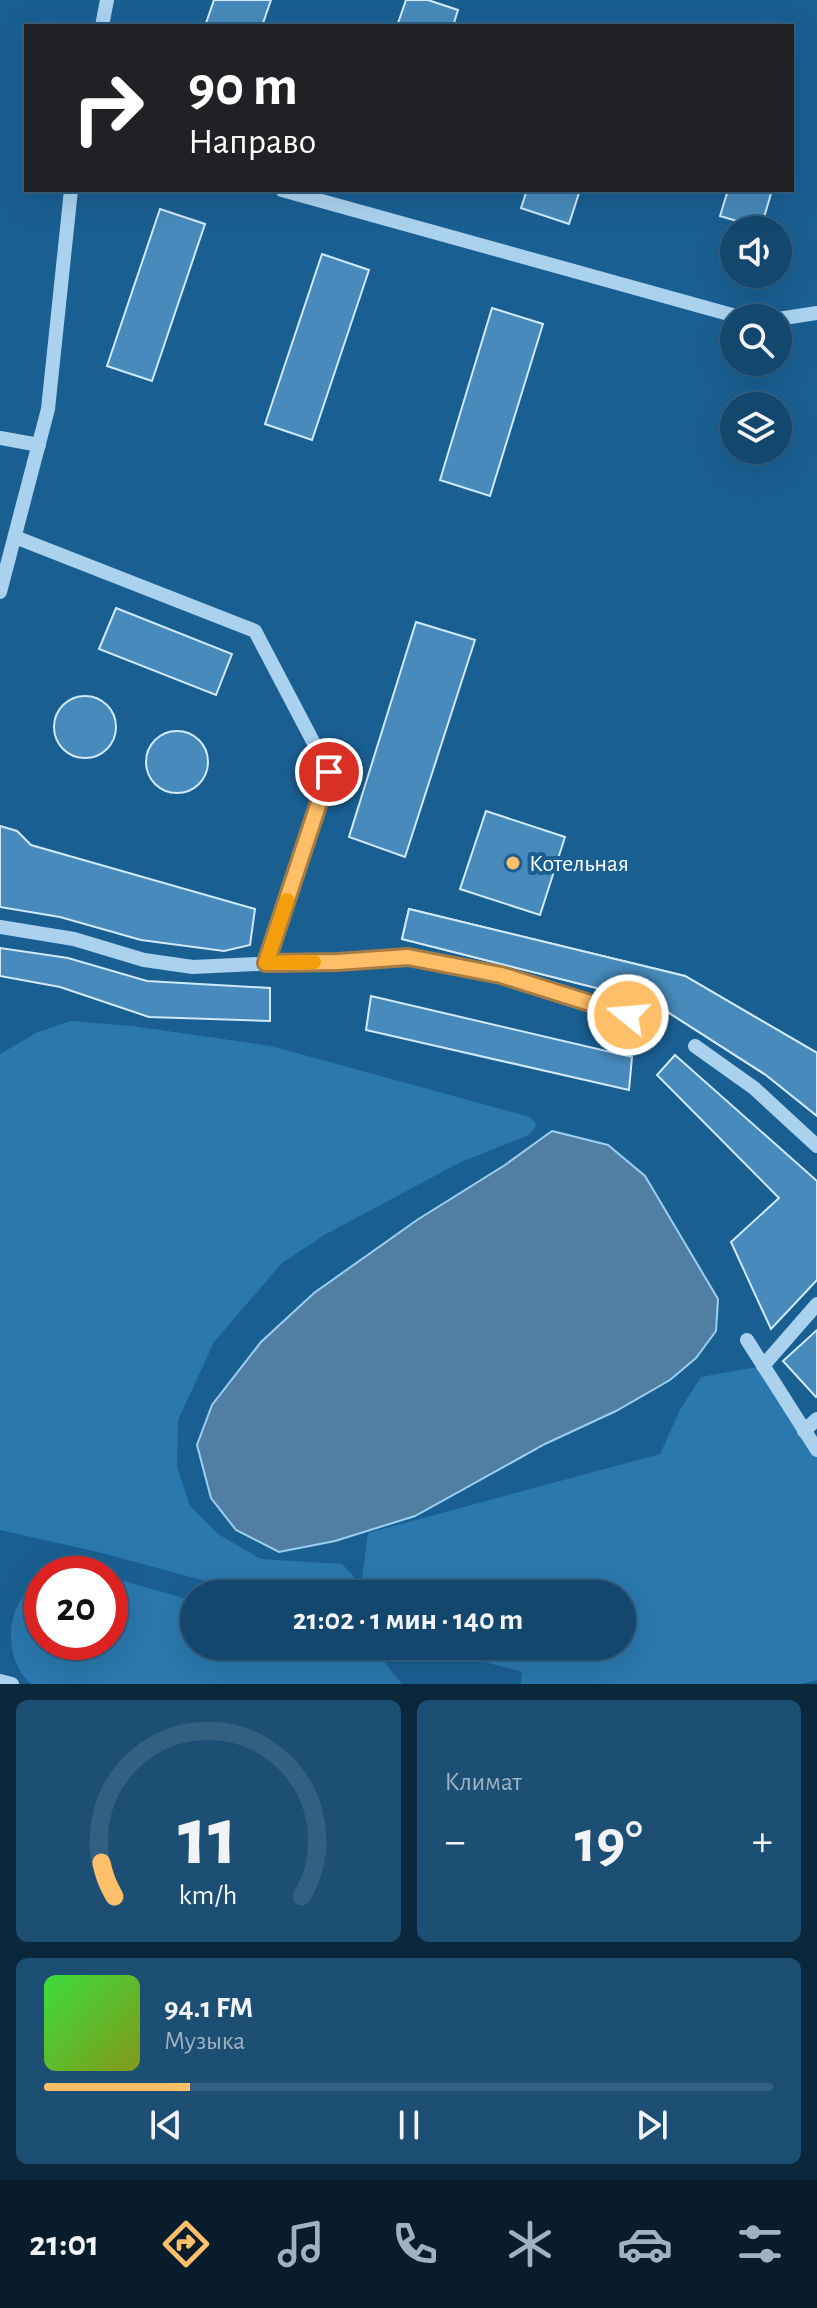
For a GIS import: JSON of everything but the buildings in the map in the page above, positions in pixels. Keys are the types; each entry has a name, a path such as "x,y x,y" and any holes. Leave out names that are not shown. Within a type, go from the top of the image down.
{"street":[{"path":"102,24 107,0"},
{"path":"0,592 48,409 71,192"},
{"path":"289,192 720,312"},
{"path":"792,317 817,313"},
{"path":"0,438 39,445"},
{"path":"15,537 255,631 329,772 266,963"},
{"path":"0,927 74,939 144,960 193,967 408,957 501,975 648,1021"},
{"path":"695,1046 754,1088 817,1146"},
{"path":"763,1366 817,1304"},
{"path":"747,1340 817,1450"},
{"path":"804,1431 817,1419"},
{"path":"0,1681 12,1684"}],"shaded area":[{"path":"70,1021 132,1026 271,1046 530,1117 537,1125 529,1135 459,1163 326,1234 282,1263 214,1342 178,1420 177,1467 190,1506 218,1534 261,1559 342,1564 354,1580 201,1580 128,1560 128,1556 113,1556 0,1530 0,1054 36,1033"},
{"path":"552,1131 608,1145 645,1176 718,1299 716,1331 696,1358 670,1380 616,1411 545,1444 415,1516 335,1541 279,1552 236,1530 211,1498 197,1445 212,1405 261,1342 314,1293"},
{"path":"763,1366 817,1451 817,1680 801,1684 521,1684 522,1672 476,1660 636,1660 636,1580 362,1580 368,1533 660,1454 681,1408 701,1377"},
{"path":"128,1582 180,1597 180,1660 383,1660 402,1684 31,1684 21,1672 11,1644 11,1629 24,1595 24,1660 128,1660"}],"slow traffic":[{"path":"287,900 266,963 314,962"}],"place":[{"name":"Котельная","path":"513,863"}],"route":[{"path":"329,772 266,963 408,957 501,975 628,1015"}]}
